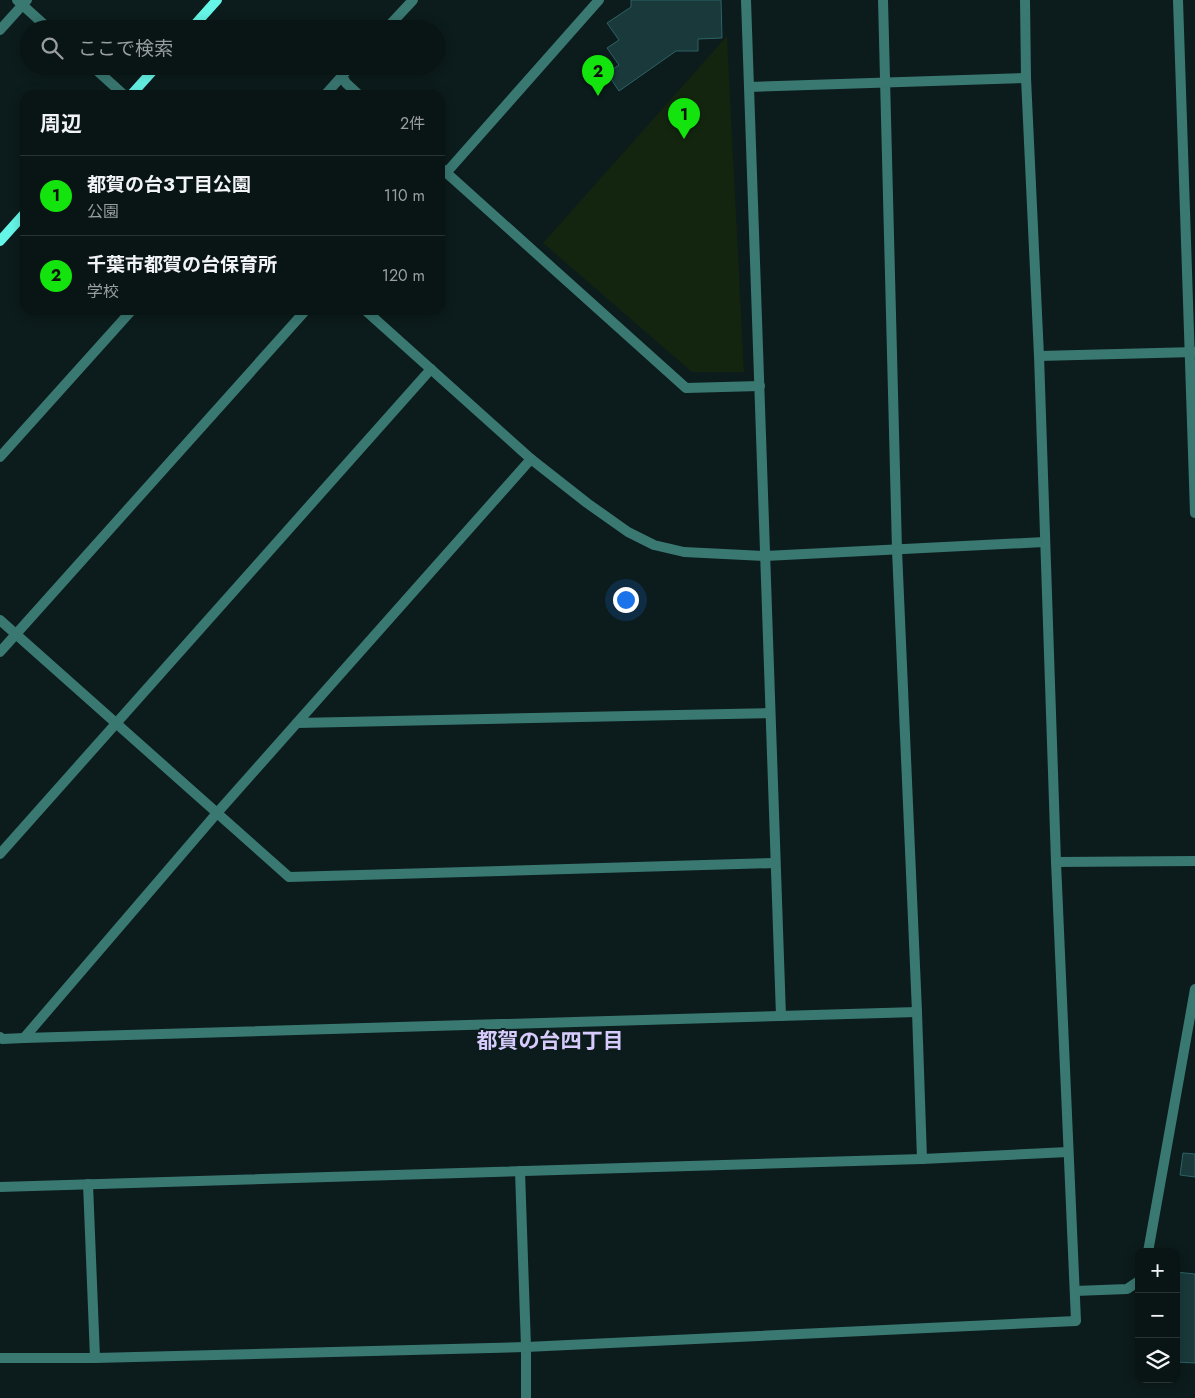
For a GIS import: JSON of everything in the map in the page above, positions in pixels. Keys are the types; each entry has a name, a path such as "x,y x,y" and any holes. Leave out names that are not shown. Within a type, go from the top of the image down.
{"street":[{"path":"199,20 217,0"},
{"path":"394,20 413,0"},
{"path":"445,168 599,0"},
{"path":"746,0 780,1016"},
{"path":"883,0 897,550 922,1159"},
{"path":"0,1358 95,1358 526,1347 1076,1321 1056,862 1026,78 1025,0"},
{"path":"1178,0 1192,352 1195,513"},
{"path":"0,30 22,2 40,20"},
{"path":"102,75 118,90"},
{"path":"135,90 149,75"},
{"path":"329,90 342,76 346,83 354,90"},
{"path":"750,87 1026,78"},
{"path":"445,172 686,388 760,386"},
{"path":"0,241 20,219"},
{"path":"0,457 128,315"},
{"path":"0,652 302,315"},
{"path":"371,315 531,459 607,518 628,532 654,545 684,552 765,556 1044,542"},
{"path":"1038,356 1192,352"},
{"path":"0,854 431,369"},
{"path":"24,1038 218,813 531,459"},
{"path":"0,620 289,877 775,863"},
{"path":"297,723 770,713"},
{"path":"1056,862 1195,861"},
{"path":"1149,1248 1195,989"},
{"path":"0,1037 2,1039 917,1012"},
{"path":"0,1187 922,1159 1068,1152"},
{"path":"520,1171 526,1398"},
{"path":"88,1184 95,1358"},
{"path":"1075,1291 1128,1289 1135,1284"}],"green space":[{"path":"727,36 744,372 692,372 543,243"}],"building":[{"path":"631,0 721,0 722,38 698,39 698,51 676,51 619,91 607,73 619,65 607,48 619,40 607,23 631,7"},
{"path":"1183,1153 1195,1154 1195,1177 1180,1175"},
{"path":"1180,1272 1195,1274 1195,1363 1180,1362"}],"place":[{"name":"千葉市都賀の台保育所","path":"598,96"},
{"name":"都賀の台3丁目公園","path":"684,139"}],"district":[{"name":"都賀の台四丁目","path":"550,1041"}]}
